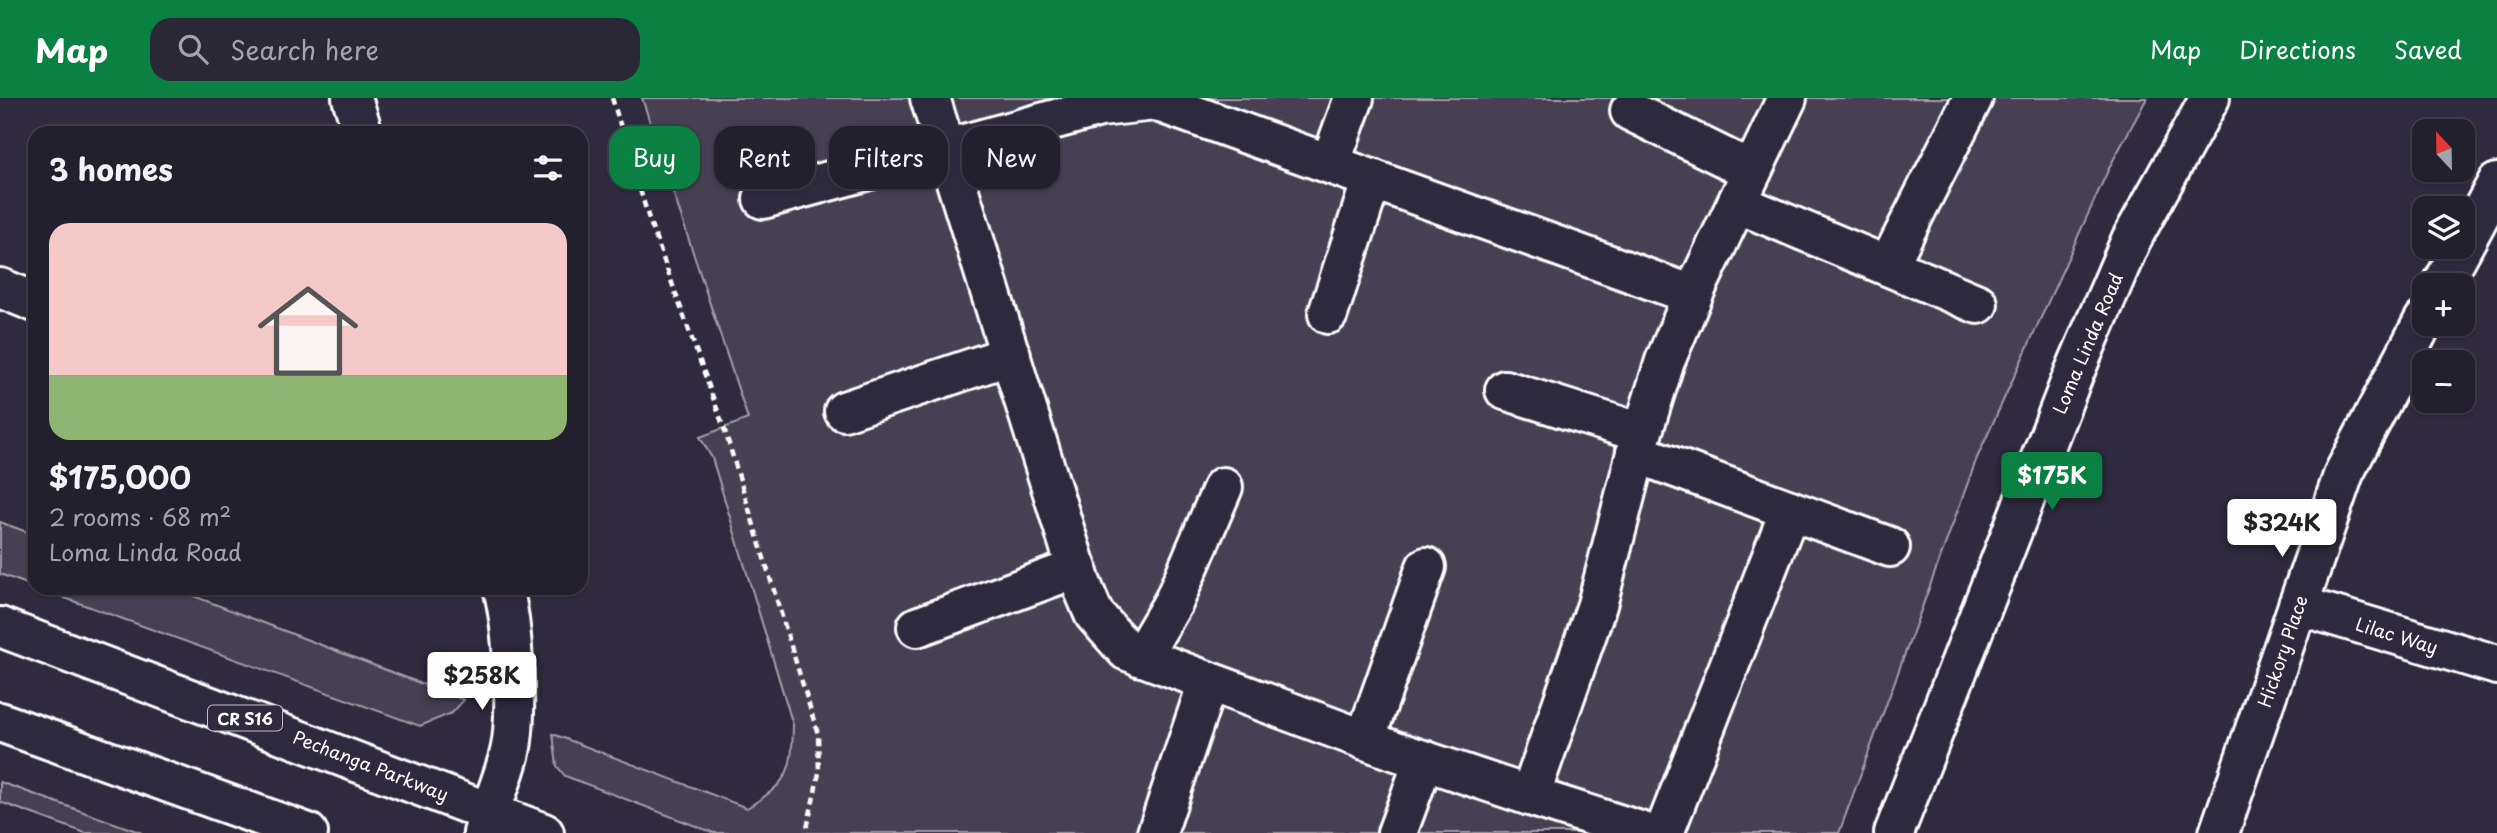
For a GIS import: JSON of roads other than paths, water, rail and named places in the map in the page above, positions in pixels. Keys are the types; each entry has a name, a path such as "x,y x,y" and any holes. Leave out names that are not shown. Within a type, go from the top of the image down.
{"street":[{"path":"352,98 361,126"},
{"path":"930,98 938,126"},
{"path":"1330,164 1354,98"},
{"path":"1530,796 1597,606 1639,443 1665,361 1693,295 1787,98"},
{"path":"1888,267 1973,98"},
{"name":"Loma Linda Road","path":"1894,833 2074,373 2131,240 2210,98"},
{"path":"948,147 1100,107 1155,101 1693,295"},
{"path":"1630,111 1745,187 1888,267 1978,304"},
{"path":"948,157 1077,568 1094,614 1127,651 1365,740 1646,833"},
{"path":"1328,314 1372,179"},
{"path":"764,199 829,181"},
{"path":"2448,273 2497,183"},
{"path":"0,288 28,300"},
{"name":"Hickory Place","path":"2219,833 2344,473 2416,336"},
{"path":"844,411 1011,355"},
{"path":"1505,390 1639,443 1790,510 1890,547"},
{"path":"1141,657 1174,601 1223,487"},
{"path":"1664,833 1790,510"},
{"path":"1365,740 1426,567"},
{"path":"916,627 1077,568"},
{"path":"487,822 511,742 513,677 510,611 505,595"},
{"name":"Lilac Way","path":"2298,605 2497,665"},
{"name":"Pechanga Parkway","path":"0,627 487,822 544,833"},
{"path":"1157,833 1208,682"},
{"path":"0,722 308,833"},
{"path":"1397,833 1424,760"}]}
